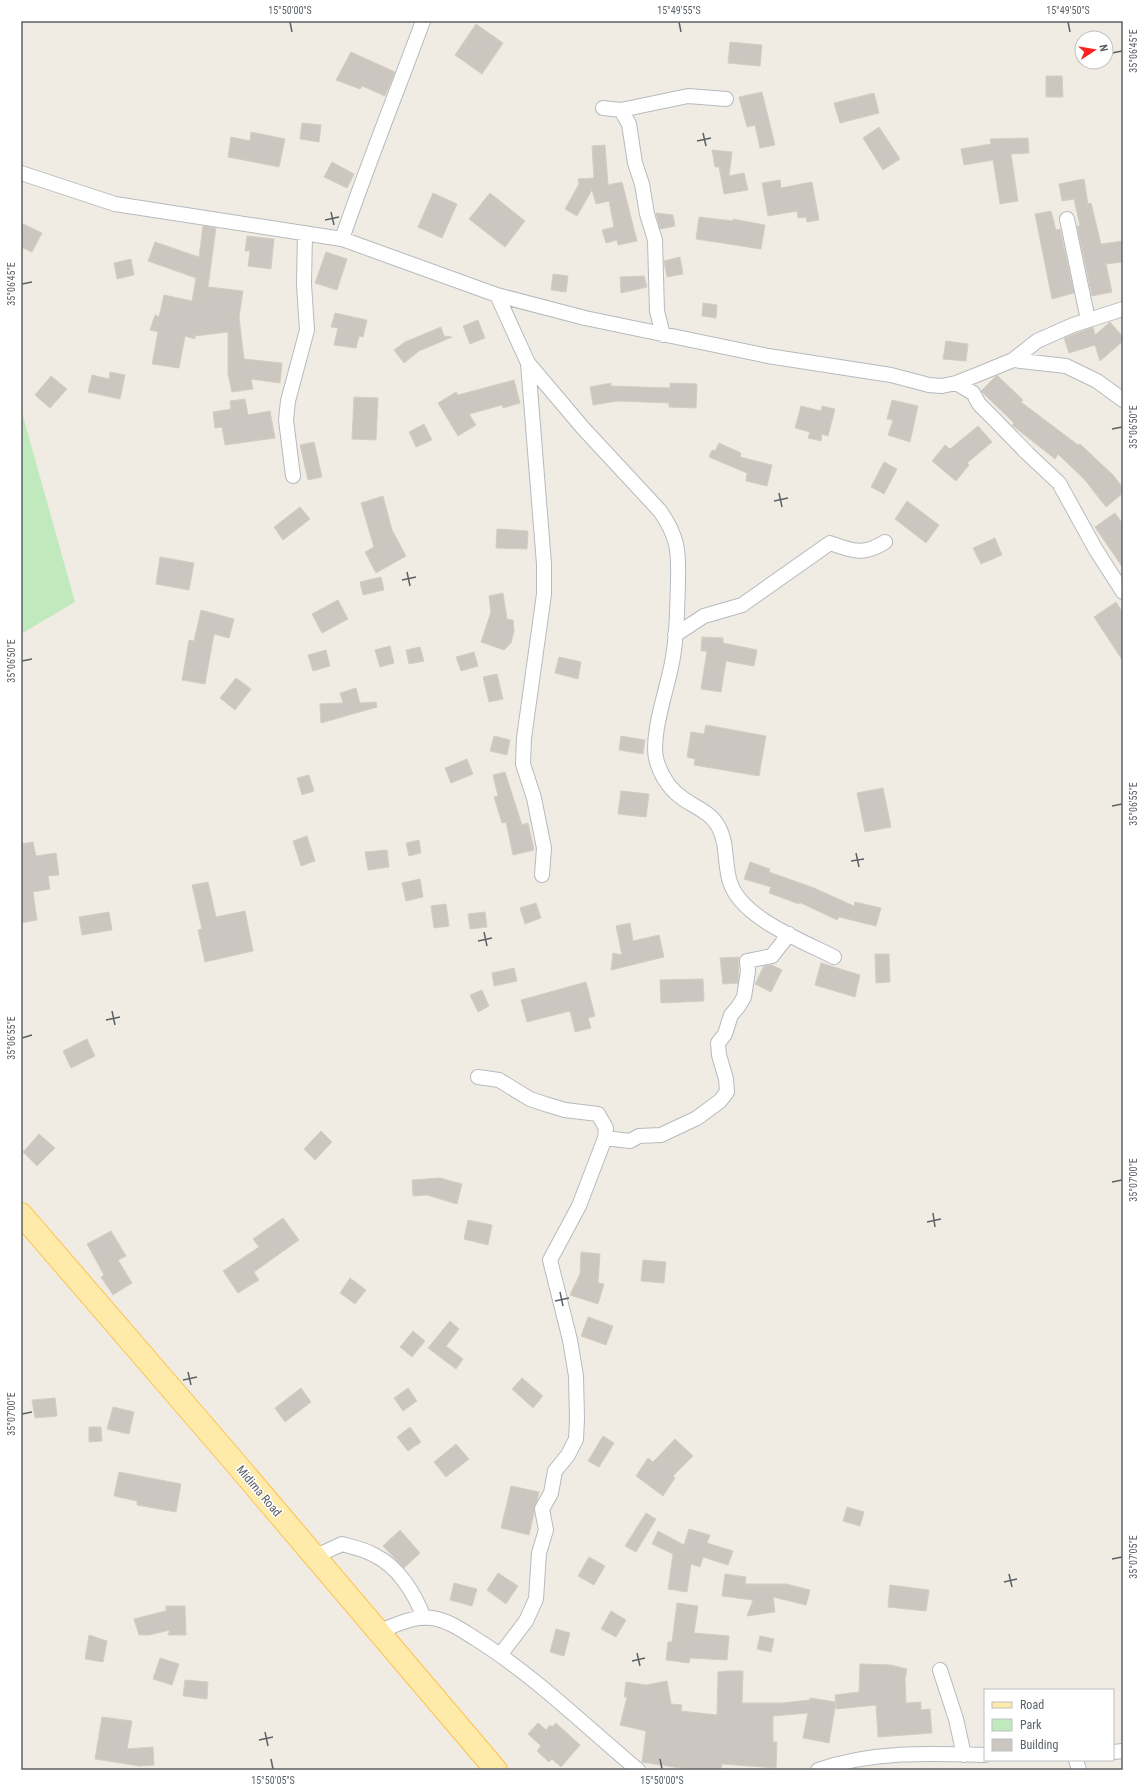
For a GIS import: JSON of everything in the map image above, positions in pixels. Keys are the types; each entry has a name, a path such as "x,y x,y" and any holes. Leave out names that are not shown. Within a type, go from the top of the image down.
{"main road":[{"name":"Midima Road","path":"21,1214 222,1447 377,1632 496,1770"}],"street":[{"path":"342,239 357,193 385,125 422,21"},
{"path":"603,108 621,110 688,96 726,99"},
{"path":"621,110 629,124 635,163 642,184 647,214 655,240 657,311 663,335"},
{"path":"21,173 115,204 342,239 497,295 585,318 768,356 891,375 929,385 942,386 956,383 1013,360 1037,341 1073,325 1123,309"},
{"path":"1067,219 1088,320"},
{"path":"293,476 286,420 288,401 307,330 304,284 305,233"},
{"path":"497,295 528,363 583,428 660,511 669,525 676,544 678,563 675,635 670,674 656,734 656,761 665,781 684,799 710,815 718,825 724,837 730,882 737,895 760,917 834,957"},
{"path":"1013,360 1066,366 1097,381 1123,400"},
{"path":"528,363 544,564 544,594 524,738 523,764 534,798 544,848 542,875"},
{"path":"956,383 973,393 979,404 1059,483 1096,550 1123,592"},
{"path":"675,635 704,616 742,605 830,543 855,552 874,549 885,542"},
{"path":"605,1138 630,1141 639,1136 661,1135 697,1118 720,1101 727,1092 726,1079 719,1055 718,1043 725,1034 731,1015 744,997 748,971 747,961 772,956 789,934"},
{"path":"478,1076 499,1080 530,1099 540,1103 564,1110 598,1114 606,1128 605,1138 579,1206 550,1260 570,1340 576,1376 576,1439 568,1455 555,1471 551,1494 542,1509 546,1530 539,1553 536,1599 526,1621 501,1654"},
{"path":"314,1557 342,1544 376,1555 403,1581 418,1603 424,1618"},
{"path":"377,1632 417,1618 433,1618 454,1625 501,1654 572,1711 596,1735 638,1770"},
{"path":"940,1670 956,1719 964,1754"},
{"path":"818,1770 856,1759 899,1754 984,1755"}],"green space":[{"path":"21,409 75,602 21,634"}],"building":[{"path":"476,24 503,43 482,74 455,55"},
{"path":"730,42 762,45 760,66 728,63"},
{"path":"351,52 395,72 385,96 362,86 360,89 336,80"},
{"path":"1046,76 1062,76 1063,97 1046,97"},
{"path":"762,92 775,145 760,148 755,125 747,127 739,97"},
{"path":"874,93 879,113 840,123 834,103"},
{"path":"302,123 321,125 319,142 300,139"},
{"path":"879,127 900,159 883,170 863,138"},
{"path":"251,132 285,139 279,167 228,157 231,137 250,141"},
{"path":"1028,138 1029,153 1011,154 1018,201 1000,204 993,160 964,165 961,149 991,144 990,139"},
{"path":"605,145 608,185 622,182 637,241 618,245 617,240 606,243 602,230 614,227 609,201 596,204 592,190 577,216 565,209 579,184 578,179 594,178 592,146"},
{"path":"712,150 732,152 729,176 744,173 748,190 724,194 719,167 715,167"},
{"path":"332,162 354,174 347,188 324,177"},
{"path":"1084,179 1088,204 1091,203 1101,244 1123,241 1123,262 1106,264 1112,292 1092,296 1077,226 1080,226 1074,199 1062,201 1059,184"},
{"path":"780,180 781,188 812,182 819,220 807,222 806,217 798,218 797,211 768,216 762,183"},
{"path":"433,193 457,204 442,238 418,227"},
{"path":"490,193 525,221 505,247 469,219"},
{"path":"1051,211 1056,230 1060,229 1074,293 1052,299 1035,214"},
{"path":"656,213 673,215 675,226 660,229"},
{"path":"699,217 733,221 733,219 765,225 761,249 696,239"},
{"path":"21,223 42,233 32,252 21,247"},
{"path":"203,226 216,228 208,287 243,291 239,317 244,359 282,363 280,383 251,379 253,389 232,392 228,374 228,332 195,336 195,339 185,336 179,368 152,364 158,332 150,330 155,315 159,317 164,295 192,301 196,278 148,261 155,242 199,257"},
{"path":"247,236 274,239 271,269 248,266 250,251 245,251"},
{"path":"326,252 347,259 337,290 315,283"},
{"path":"680,257 683,274 667,277 664,261"},
{"path":"131,259 134,275 117,279 114,263"},
{"path":"553,274 568,276 566,292 551,290"},
{"path":"644,276 647,287 621,293 620,277"},
{"path":"703,303 717,305 716,318 702,316"},
{"path":"335,313 367,320 363,337 359,336 356,348 334,345 338,328 331,327"},
{"path":"478,320 485,338 470,344 463,326"},
{"path":"1110,322 1123,337 1123,341 1100,361 1095,345 1069,353 1064,338 1093,327 1095,335"},
{"path":"441,327 444,336 452,337 419,351 404,363 394,350 405,342"},
{"path":"946,341 968,344 966,361 943,359"},
{"path":"110,372 125,375 120,399 88,392 92,375 109,379"},
{"path":"51,376 67,389 50,408 35,395"},
{"path":"996,376 998,376 1023,400 1021,402 1078,445 1080,444 1113,475 1123,488 1123,493 1106,507 1085,480 1058,454 1055,459 1012,425 1014,423 981,391"},
{"path":"514,380 520,403 503,408 502,405 469,414 476,425 458,436 438,403 456,392 458,395"},
{"path":"611,383 611,386 670,388 670,383 697,384 696,408 669,407 669,403 617,401 593,405 590,387"},
{"path":"354,397 378,398 376,440 352,439"},
{"path":"245,399 248,415 270,411 275,438 225,445 222,427 215,428 213,412 231,409 230,401"},
{"path":"892,400 918,406 910,442 888,435 893,420 887,419"},
{"path":"801,406 821,411 822,406 835,409 828,436 822,434 821,441 808,438 810,432 795,428"},
{"path":"424,424 432,440 416,447 409,432"},
{"path":"978,426 992,442 967,463 969,465 956,481 932,461 945,445 950,449"},
{"path":"314,442 322,477 308,480 300,445"},
{"path":"719,443 741,453 740,457 772,465 767,486 746,481 747,473 709,457 712,450 715,451"},
{"path":"884,462 897,469 884,494 871,487"},
{"path":"383,496 392,530 406,556 376,573 365,552 374,547 361,503"},
{"path":"907,501 939,525 926,543 895,519"},
{"path":"300,507 310,519 283,540 274,527"},
{"path":"1115,513 1123,524 1123,568 1095,527"},
{"path":"497,529 528,531 527,549 496,548"},
{"path":"995,538 1002,555 981,564 973,548"},
{"path":"160,557 194,563 189,590 156,584"},
{"path":"381,577 384,590 363,595 360,582"},
{"path":"503,593 507,619 513,620 514,631 511,643 504,650 481,642 491,612 489,596"},
{"path":"338,600 348,619 322,633 312,614"},
{"path":"1116,602 1123,613 1123,661 1094,617"},
{"path":"201,610 234,619 229,638 214,634 205,684 182,680 189,640 194,641"},
{"path":"702,637 723,638 723,643 757,650 754,666 726,661 721,692 701,689 707,651 701,651"},
{"path":"390,646 394,663 380,667 375,650"},
{"path":"420,647 424,661 409,664 406,650"},
{"path":"326,650 330,666 313,671 308,655"},
{"path":"474,652 478,666 461,671 456,657"},
{"path":"559,657 581,662 578,679 555,673"},
{"path":"497,674 503,699 489,702 483,677"},
{"path":"236,678 251,689 235,710 220,698"},
{"path":"356,688 360,703 376,702 377,707 321,723 320,704 343,703 340,693"},
{"path":"706,725 766,736 759,776 694,765 695,759 687,757 691,732 704,734"},
{"path":"494,736 510,740 507,755 490,751"},
{"path":"621,736 645,740 643,754 619,750"},
{"path":"467,759 473,774 451,783 445,768"},
{"path":"505,772 522,825 528,823 534,850 513,855 506,822 502,823 494,797 498,796 493,775"},
{"path":"309,775 314,791 302,795 297,778"},
{"path":"883,788 891,827 865,832 857,793"},
{"path":"621,791 649,794 646,817 618,814"},
{"path":"307,836 315,861 301,866 293,841"},
{"path":"419,840 421,853 409,856 406,843"},
{"path":"33,842 36,856 56,853 59,875 48,876 50,889 33,892 37,920 21,923 21,844"},
{"path":"387,850 389,867 368,870 365,852"},
{"path":"750,862 770,869 769,872 814,888 854,906 855,902 881,908 876,926 839,917 837,920 799,902 799,904 769,893 771,887 744,879"},
{"path":"420,879 423,897 406,901 402,883"},
{"path":"208,882 216,917 245,911 253,951 205,962 198,930 202,929 192,885"},
{"path":"536,903 541,918 525,924 520,908"},
{"path":"446,904 449,926 434,928 431,906"},
{"path":"109,912 112,930 82,935 79,917"},
{"path":"485,912 487,927 470,929 468,914"},
{"path":"630,923 633,941 659,935 664,957 611,970 613,953 622,955 616,926"},
{"path":"875,954 889,954 890,982 876,983"},
{"path":"739,957 738,983 723,984 720,958"},
{"path":"821,963 860,975 855,997 815,985"},
{"path":"772,965 782,970 771,992 755,984 764,966"},
{"path":"514,968 517,981 494,986 492,973"},
{"path":"703,979 704,1001 661,1003 660,980"},
{"path":"586,982 595,1016 588,1018 591,1028 575,1032 570,1011 527,1022 521,1000"},
{"path":"482,990 489,1006 478,1012 470,995"},
{"path":"87,1039 95,1056 71,1068 63,1051"},
{"path":"321,1131 332,1142 315,1160 304,1149"},
{"path":"39,1134 55,1148 37,1166 23,1152"},
{"path":"440,1178 462,1184 457,1204 427,1195 413,1196 412,1180"},
{"path":"283,1218 299,1240 254,1272 259,1280 238,1293 223,1271 259,1247 253,1239"},
{"path":"468,1220 492,1225 488,1245 464,1239"},
{"path":"111,1231 126,1256 118,1260 132,1283 113,1295 101,1277 104,1275 87,1244"},
{"path":"581,1252 600,1254 598,1283 604,1284 598,1304 570,1295 580,1274"},
{"path":"643,1260 666,1262 664,1283 641,1281"},
{"path":"350,1278 366,1290 355,1304 340,1293"},
{"path":"588,1317 613,1326 606,1345 581,1336"},
{"path":"450,1321 459,1329 446,1346 463,1359 456,1369 428,1348"},
{"path":"413,1331 425,1341 412,1357 400,1347"},
{"path":"522,1378 543,1396 533,1408 512,1389"},
{"path":"301,1388 311,1402 285,1422 275,1408"},
{"path":"408,1388 417,1401 403,1411 394,1398"},
{"path":"55,1398 57,1416 35,1418 32,1400"},
{"path":"113,1407 134,1412 129,1434 107,1429"},
{"path":"89,1427 101,1427 102,1441 89,1442"},
{"path":"410,1427 421,1442 408,1451 397,1437"},
{"path":"603,1436 614,1443 599,1467 588,1461"},
{"path":"675,1439 693,1456 673,1476 675,1478 663,1496 636,1476 648,1458 653,1462"},
{"path":"456,1444 469,1459 446,1477 434,1462"},
{"path":"119,1472 181,1484 176,1512 137,1505 137,1501 114,1496"},
{"path":"511,1486 539,1492 529,1535 501,1528"},
{"path":"847,1507 864,1512 860,1526 843,1521"},
{"path":"646,1513 656,1519 636,1552 625,1546"},
{"path":"689,1529 710,1535 707,1543 733,1551 728,1565 703,1557 700,1567 691,1564 687,1592 668,1589 673,1554 652,1544 658,1531 684,1545"},
{"path":"400,1530 420,1553 404,1568 383,1546"},
{"path":"589,1557 605,1566 594,1585 578,1576"},
{"path":"498,1573 518,1586 506,1604 487,1590"},
{"path":"725,1574 746,1577 745,1584 786,1584 810,1590 806,1605 773,1597 775,1612 747,1616 753,1600 722,1596"},
{"path":"454,1583 477,1589 472,1606 450,1600"},
{"path":"890,1585 929,1590 926,1611 888,1607"},
{"path":"677,1603 698,1606 694,1633 729,1636 727,1660 690,1658 689,1663 666,1660 668,1642 672,1642"},
{"path":"166,1606 185,1606 186,1635 168,1635 170,1630 149,1635 139,1635 134,1619 166,1611"},
{"path":"611,1611 626,1620 616,1637 601,1629"},
{"path":"556,1629 570,1633 564,1656 550,1652"},
{"path":"89,1635 107,1641 103,1662 85,1659"},
{"path":"760,1636 774,1639 771,1652 757,1649"},
{"path":"160,1658 179,1664 172,1685 153,1679"},
{"path":"860,1664 891,1665 907,1669 905,1679 906,1703 921,1702 921,1710 930,1709 932,1733 878,1737 876,1705 836,1709 835,1695 859,1692"},
{"path":"743,1671 742,1703 782,1703 810,1700 810,1698 836,1702 829,1743 803,1738 808,1713 773,1716 773,1742 777,1742 776,1768 722,1764 721,1770 693,1770 642,1762 646,1731 620,1725 627,1697 624,1697 626,1682 646,1685 667,1681 671,1704 682,1705 681,1711 717,1715 718,1672"},
{"path":"185,1680 208,1682 207,1699 183,1696"},
{"path":"102,1717 132,1721 127,1749 153,1747 154,1765 140,1766 95,1759"},
{"path":"538,1723 546,1730 550,1725 552,1727 556,1723 580,1745 561,1767 552,1759 549,1762 537,1751 541,1746 528,1734"}]}
